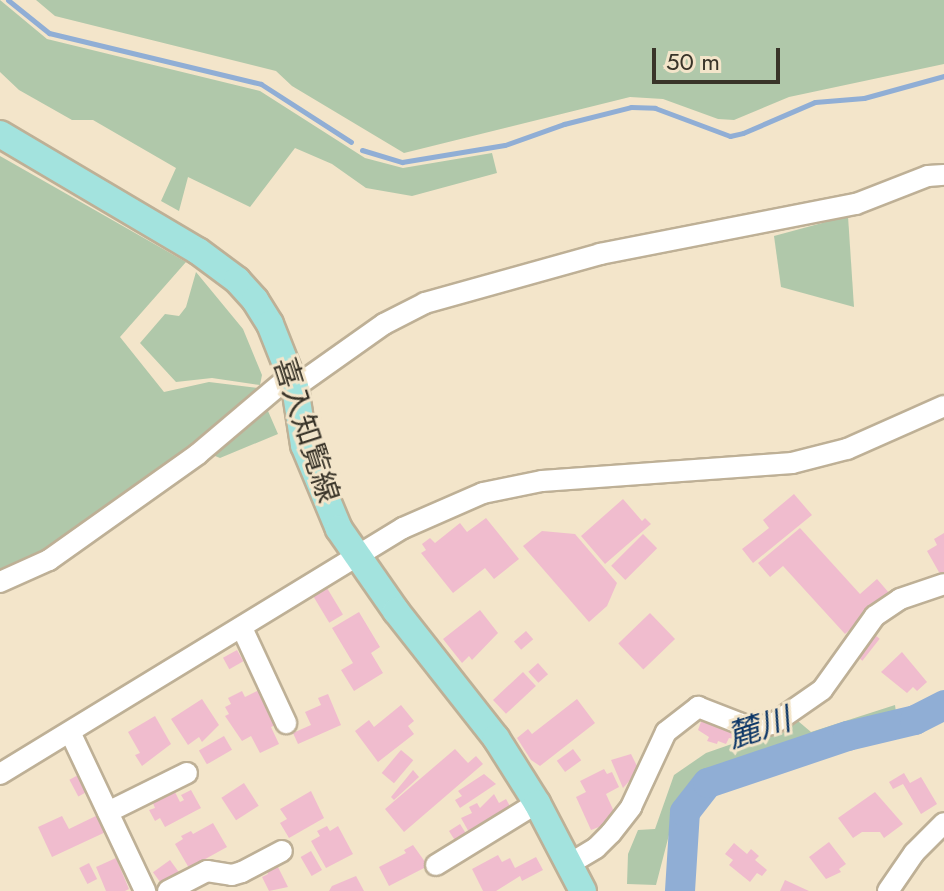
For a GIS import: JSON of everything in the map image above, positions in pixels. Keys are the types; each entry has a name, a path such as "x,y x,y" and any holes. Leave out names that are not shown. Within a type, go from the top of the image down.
{"main road":[{"name":"喜入知覧線","path":"0,134 198,251 237,280 270,324 292,381 304,445 339,529 396,611 496,738 537,803 583,891"}],"street":[{"path":"0,582 49,560 198,454 292,381 384,324 425,303 600,254 856,204 928,176 944,175"},
{"path":"0,774 403,528 483,493 542,481 792,463 847,449 944,406"},
{"path":"571,863 596,848 611,833 631,807 666,732 698,707 752,728 773,724 822,690 875,616 900,599 944,584"},
{"path":"242,628 286,723"},
{"path":"70,732 145,891"},
{"path":"108,812 187,773"},
{"path":"436,865 537,803"},
{"path":"888,891 914,853 944,823"},
{"path":"168,891 207,871 232,875 242,872 282,851"}],"green space":[{"path":"0,0 47,39 260,91 365,158 403,168 492,153 497,173 412,196 366,188 332,164 295,148 250,207 188,177 179,211 161,201 176,168 93,120 72,120 19,90 0,72"},
{"path":"36,0 944,0 944,64 789,97 734,120 718,119 663,99 630,97 404,153 292,86 276,71 55,16"},
{"path":"0,156 186,262 120,337 164,392 209,382 258,388 278,434 220,458 198,449 46,552 0,574"},
{"path":"848,216 854,307 781,287 774,236"},
{"path":"196,272 243,329 262,375 260,385 212,378 176,382 140,343 165,314 179,316 186,307"},
{"path":"895,705 896,712 767,752 702,776 677,804 656,885 627,884 628,854 638,830 655,829 674,775 706,753 798,721 811,732"}],"building":[{"path":"794,494 812,515 753,563 742,549 769,528 763,520"},
{"path":"623,499 642,521 645,518 651,524 605,564 581,536"},
{"path":"486,518 519,559 494,579 485,568 453,593 421,553 426,550 422,544 430,538 435,543 460,523 467,532"},
{"path":"800,528 860,594 877,579 890,594 845,634 783,566 770,577 758,563"},
{"path":"542,531 575,534 617,583 607,606 589,622 523,546"},
{"path":"944,533 944,581 927,551 937,545 934,539"},
{"path":"643,534 657,548 625,580 611,566"},
{"path":"327,588 343,615 329,623 313,596"},
{"path":"480,610 498,633 472,660 469,656 462,663 443,639"},
{"path":"359,612 380,647 371,653 383,673 354,691 341,670 353,663 332,628"},
{"path":"650,613 675,639 643,669 618,644"},
{"path":"526,631 533,639 521,650 514,641"},
{"path":"871,632 880,639 862,661 854,654"},
{"path":"237,650 243,661 229,669 223,658"},
{"path":"902,652 927,682 917,691 913,687 907,693 881,672"},
{"path":"538,663 548,674 538,683 528,672"},
{"path":"523,672 536,686 506,714 493,700"},
{"path":"263,688 280,723 271,727 279,744 260,753 251,736 242,741 225,716 229,714 225,707 231,704 228,698 242,691 245,697"},
{"path":"328,694 341,725 298,744 293,733 311,725 305,712 321,705 318,698"},
{"path":"202,699 219,725 202,742 199,737 188,745 171,719"},
{"path":"577,699 595,723 540,766 531,760 517,738 528,729 532,734"},
{"path":"401,705 414,721 408,726 414,734 378,762 355,731 369,720 374,727"},
{"path":"155,716 171,744 142,766 135,755 140,753 128,732"},
{"path":"703,716 746,733 743,741 729,738 726,744 718,741 717,744 707,741 709,737 698,730"},
{"path":"224,736 232,750 207,764 199,750"},
{"path":"455,749 468,763 476,756 483,764 404,832 385,809"},
{"path":"573,749 581,760 565,772 557,761"},
{"path":"401,750 413,760 394,783 382,773"},
{"path":"631,754 639,770 623,788 611,760"},
{"path":"604,769 607,774 612,772 619,787 606,794 616,816 612,822 591,830 576,797 586,792 580,781"},
{"path":"413,770 419,777 394,800 391,797"},
{"path":"904,773 910,783 921,777 937,804 921,814 903,784 893,789 889,782"},
{"path":"80,774 89,791 78,796 69,780"},
{"path":"484,774 496,784 460,808 455,800 462,796 458,791"},
{"path":"244,783 259,806 236,820 221,798"},
{"path":"174,790 180,802 184,800 181,795 191,790 201,808 165,827 160,818 155,821 149,810 155,808 152,801"},
{"path":"311,791 324,818 289,838 280,823 287,819 280,809"},
{"path":"875,792 903,824 884,838 880,832 862,832 853,838 838,818"},
{"path":"494,794 499,803 506,799 512,810 470,834 461,818 472,813 469,807 477,803 480,808"},
{"path":"102,813 110,830 52,857 38,827 62,816 69,829"},
{"path":"213,823 227,847 189,868 175,844 183,839 181,836 191,831 193,834"},
{"path":"460,824 468,837 457,844 449,831"},
{"path":"327,826 330,831 338,826 353,854 326,868 311,841 320,836 317,831"},
{"path":"829,842 846,864 839,869 841,872 826,879 809,857"},
{"path":"734,843 747,854 751,849 759,856 755,860 767,870 762,876 757,873 750,882 729,865 733,860 725,854"},
{"path":"413,845 428,866 389,886 379,867 406,853 404,850"},
{"path":"311,851 322,870 312,876 301,857"},
{"path":"498,855 502,862 510,858 515,868 536,857 543,870 522,881 520,876 496,891 483,891 472,869"},
{"path":"116,858 129,889 106,891 96,867"},
{"path":"170,860 180,874 163,886 153,872"},
{"path":"89,863 97,879 87,884 79,868"},
{"path":"276,863 288,887 269,891 262,877 268,874 266,869"},
{"path":"356,876 364,891 329,891 332,886"},
{"path":"785,880 809,891 780,891"}],"waterway":[{"path":"8,0 49,33 261,84 351,142"},
{"path":"362,150 402,162 505,145 564,124 631,107 655,108 730,136 815,102 864,98 944,76"},
{"name":"麓川","path":"680,891 685,812 708,783 848,736 915,720 944,705"}]}
